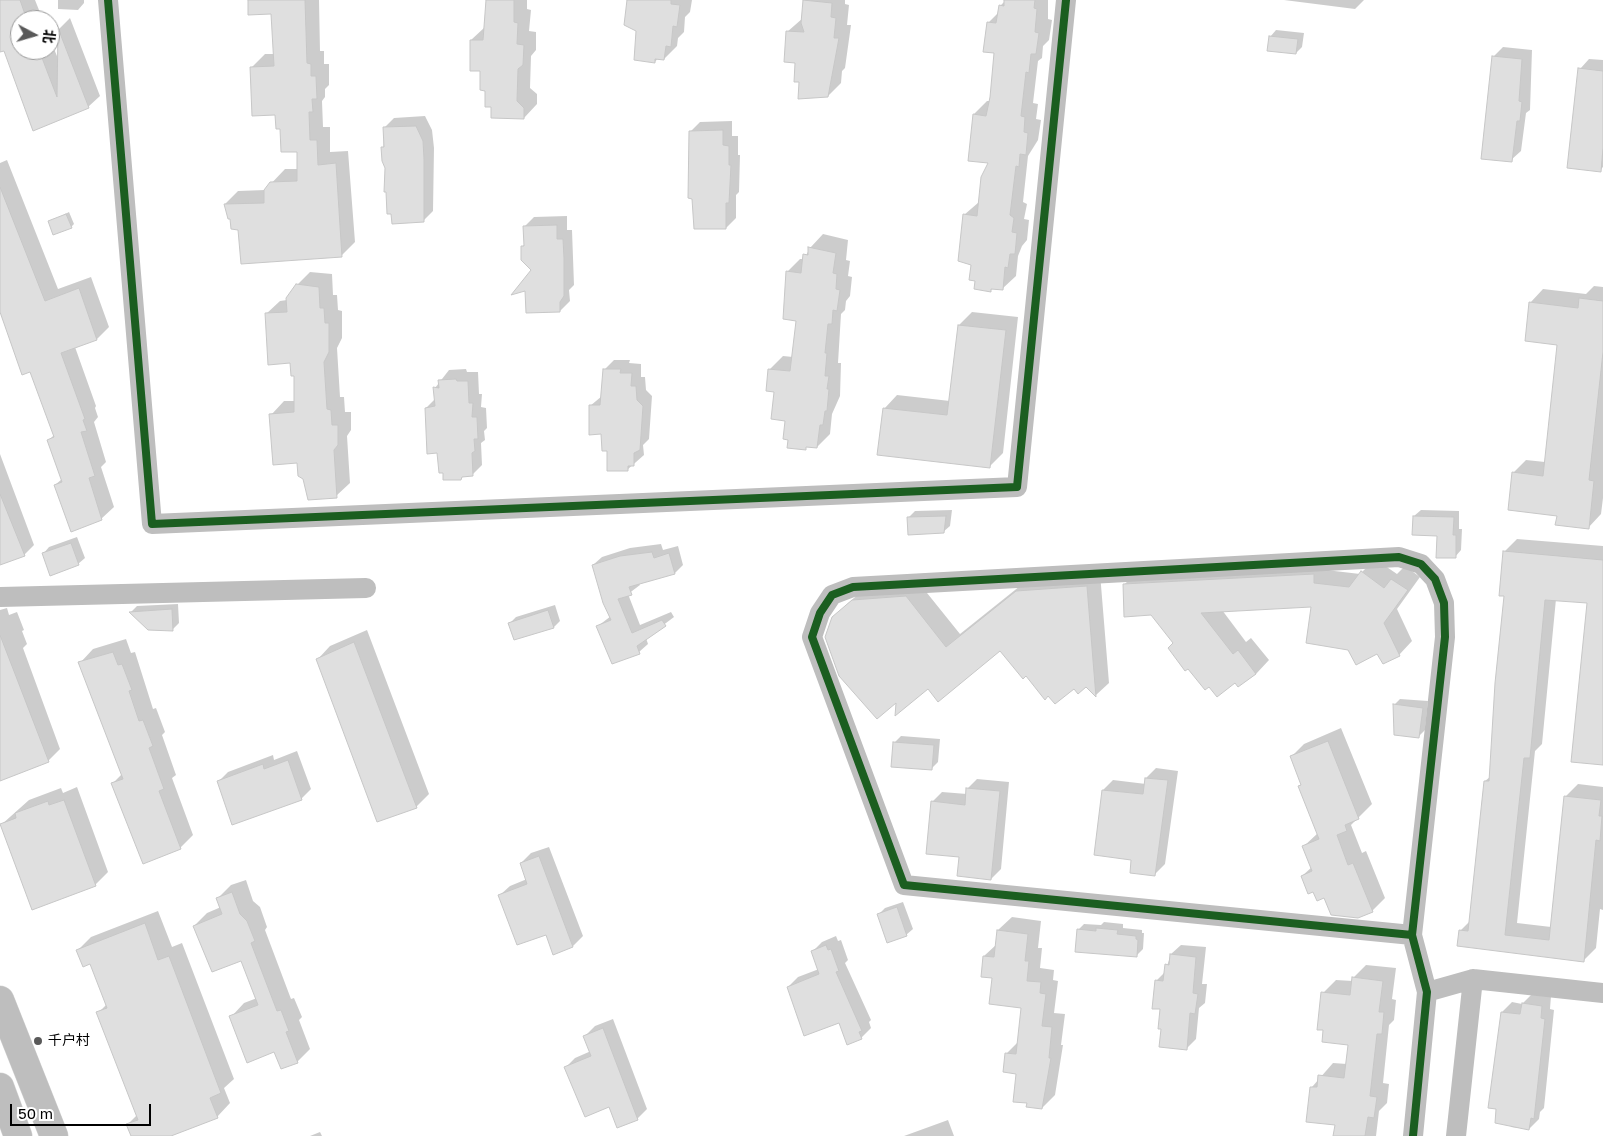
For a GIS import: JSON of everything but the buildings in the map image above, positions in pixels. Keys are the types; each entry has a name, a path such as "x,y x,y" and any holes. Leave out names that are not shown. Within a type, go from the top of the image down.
{"main road":[{"path":"0,1000 54,1136"},
{"path":"0,1087 18,1136"}],"street":[{"path":"108,0 152,524 1018,487 1066,0"},
{"path":"1412,935 904,885 812,637 820,613 832,595 853,587 1392,558 1421,564 1435,579 1444,603 1445,637 1412,935 1427,992 1413,1136"},
{"path":"0,597 366,588"},
{"path":"1427,992 1473,979 1603,993"},
{"path":"1456,1136 1473,979"}],"cycle path":[{"path":"108,0 152,524 1017,487 1066,0"},
{"path":"1412,935 904,885 812,637 820,613 832,595 853,587 1399,557 1421,564 1435,579 1444,603 1445,637 1412,935 1427,992 1413,1136"}],"place":[{"name":"千户村","path":"38,1041"}]}
